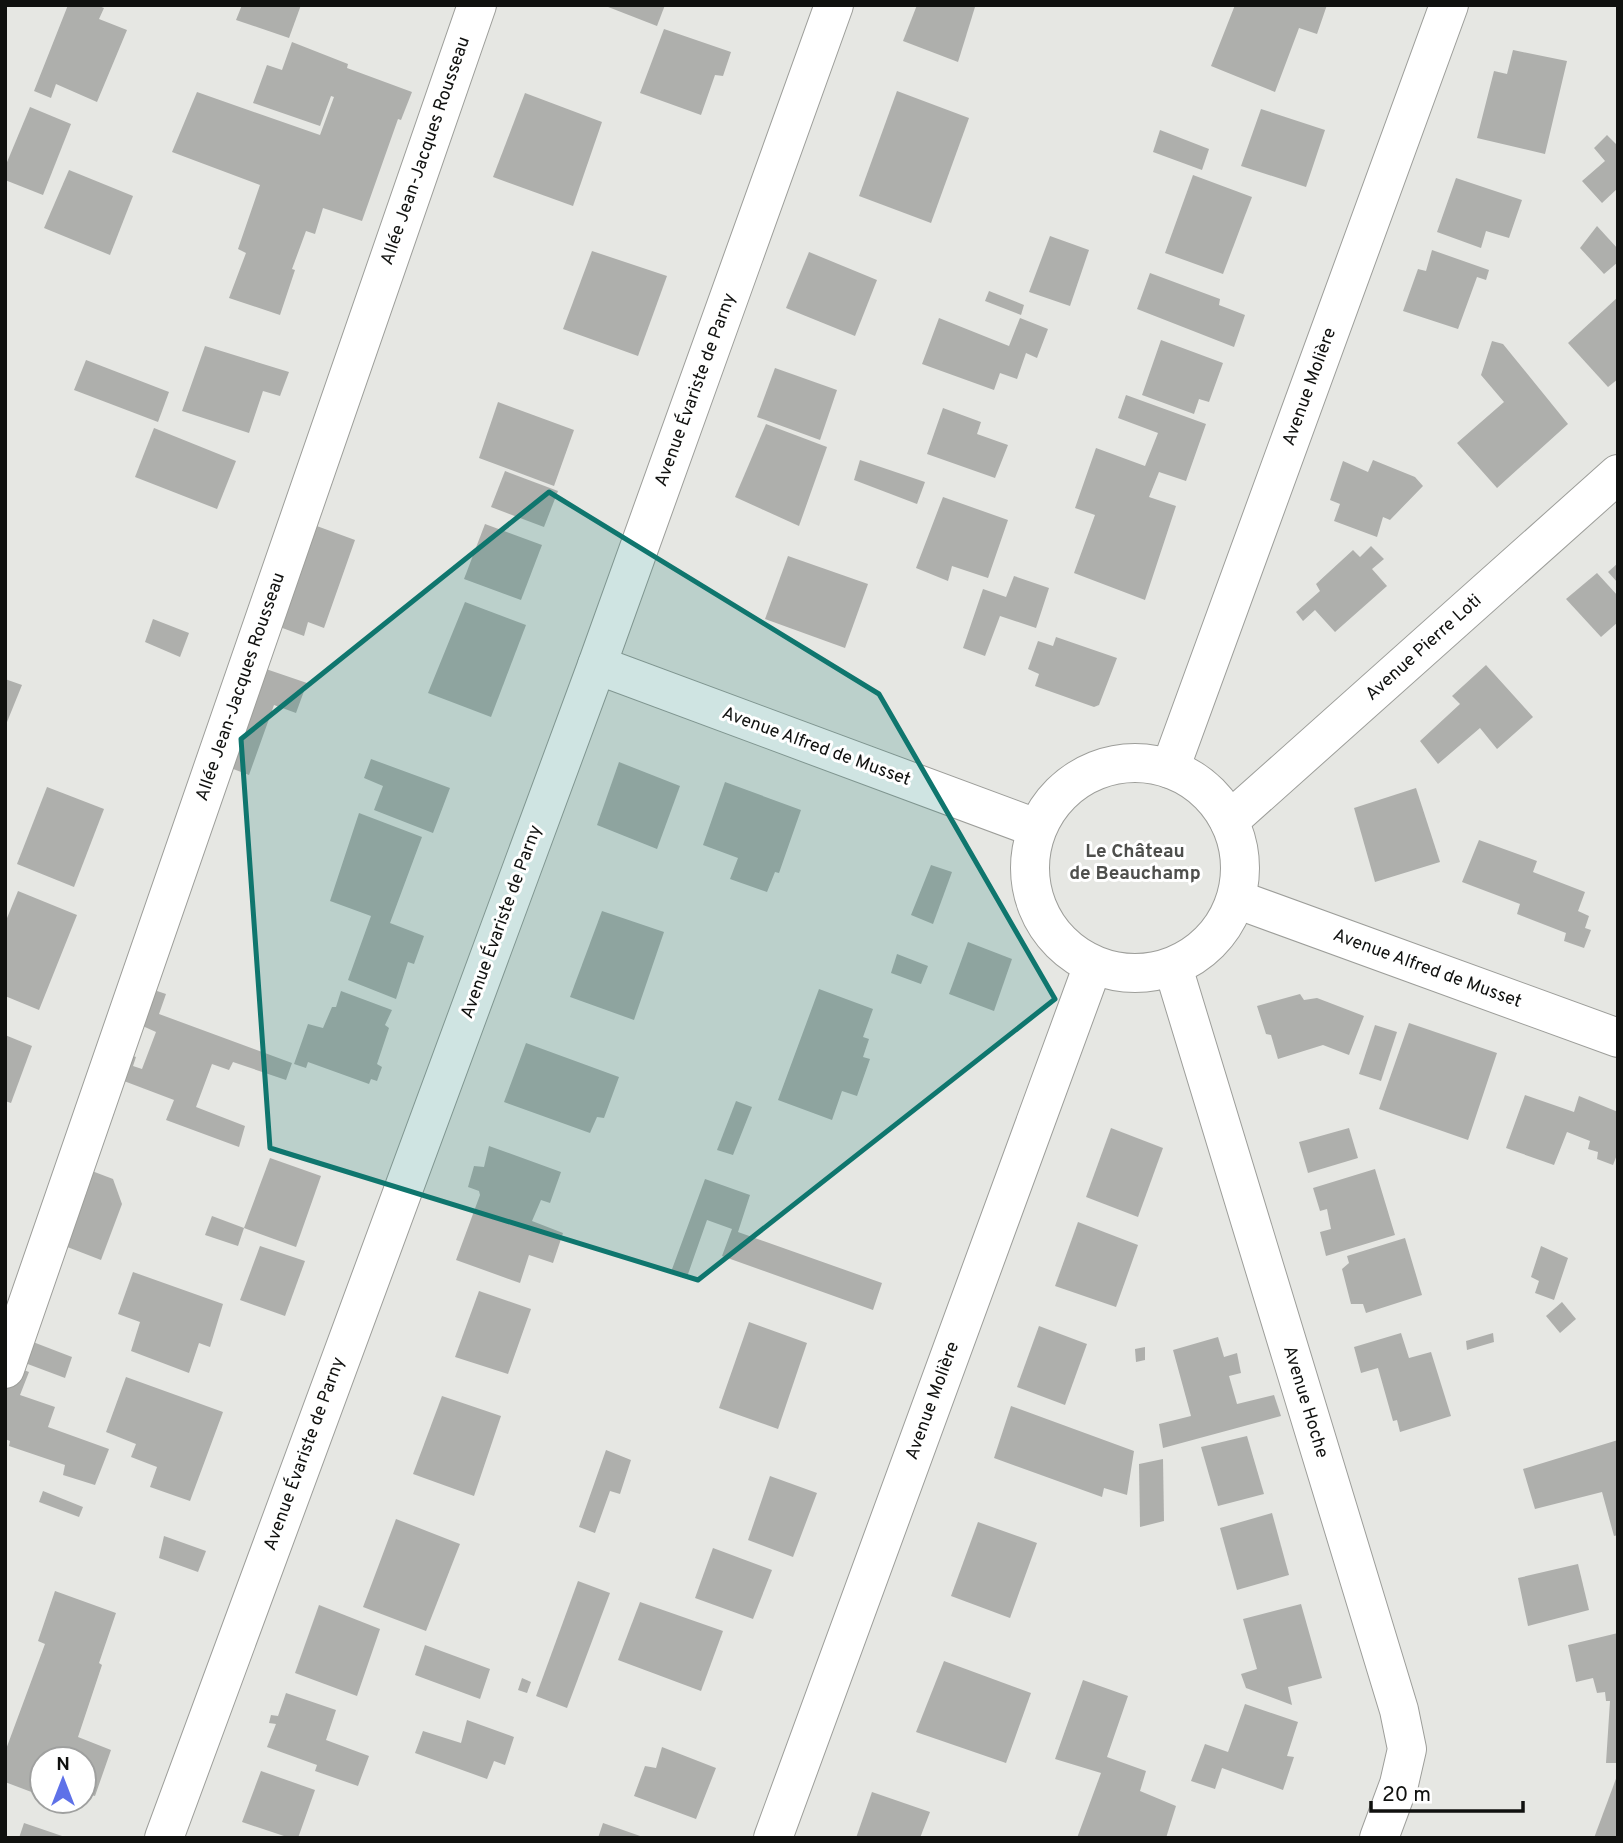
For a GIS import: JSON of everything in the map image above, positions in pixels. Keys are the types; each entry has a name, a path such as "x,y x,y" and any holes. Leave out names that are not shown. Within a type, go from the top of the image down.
{"street":[{"name":"Allée Jean-Jacques Rousseau","path":"6,1366 477,5"},
{"name":"Avenue Évariste de Parny","path":"164,1838 597,665 834,5"},
{"name":"Avenue Molière","path":"1170,769 1449,5"},
{"name":"Avenue Pierre Loti","path":"1229,821 1618,474"},
{"name":"Avenue Alfred de Musset","path":"597,665 1036,828"},
{"path":"1139,762 1170,769 1204,789 1214,798 1229,821 1238,846 1240,873 1236,899 1222,928 1200,951 1172,967 1147,973 1119,973 1093,965 1065,947 1044,923 1031,893 1028,860 1036,828 1053,801 1077,779 1107,766 1139,762"},
{"name":"Avenue Alfred de Musset","path":"1236,899 1618,1038"},
{"name":"Avenue Molière","path":"773,1838 1093,965"},
{"name":"Avenue Hoche","path":"1172,967 1399,1710 1407,1749 1399,1784 1378,1838"}],"highlighted area":[{"path":"549,492 879,694 1055,999 698,1280 270,1148 241,739"}],"building":[{"path":"68,5 96,5 104,8 99,19 127,30 97,102 56,84 51,98 34,91"},
{"path":"242,5 301,5 289,38 236,20"},
{"path":"603,5 665,5 657,26"},
{"path":"917,5 975,7 958,62 903,41"},
{"path":"1235,5 1327,5 1317,34 1299,28 1275,92 1211,66"},
{"path":"664,29 731,52 723,76 715,75 701,115 640,93"},
{"path":"292,42 348,64 347,68 412,92 401,120 398,119 362,221 323,208 315,234 306,231 292,269 295,270 280,315 229,298 246,253 238,249 260,185 172,152 197,92 320,135 334,97 331,96 320,126 253,103 267,65 282,70"},
{"path":"1513,50 1567,61 1545,154 1477,138 1494,71 1507,74"},
{"path":"897,91 969,118 931,223 859,196"},
{"path":"525,93 602,122 573,206 493,177"},
{"path":"30,107 71,124 43,195 5,180 5,167"},
{"path":"1261,109 1325,130 1306,187 1241,166"},
{"path":"1160,130 1209,149 1202,170 1153,152"},
{"path":"1607,135 1618,146 1618,188 1602,203 1582,181 1605,161 1594,148"},
{"path":"69,170 133,196 110,255 44,228"},
{"path":"1193,175 1252,197 1223,274 1165,253"},
{"path":"1456,178 1522,200 1509,238 1486,231 1481,248 1437,232"},
{"path":"1597,226 1618,249 1618,262 1604,274 1580,248"},
{"path":"1050,236 1089,250 1070,306 1029,292"},
{"path":"1432,250 1489,270 1486,280 1477,277 1458,329 1403,311 1418,269 1426,271"},
{"path":"592,251 667,276 638,356 563,329"},
{"path":"809,252 877,280 855,336 786,308"},
{"path":"1150,273 1220,299 1219,305 1245,315 1234,347 1137,309"},
{"path":"989,291 1024,305 1021,315 985,301"},
{"path":"1618,297 1618,379 1608,387 1568,343"},
{"path":"939,318 1009,346 1020,318 1048,329 1037,358 1026,353 1017,379 1000,373 994,390 922,364"},
{"path":"1161,340 1223,363 1209,402 1199,399 1194,414 1142,395"},
{"path":"1492,341 1503,344 1568,424 1497,488 1457,443 1504,402 1481,375"},
{"path":"205,346 289,372 280,396 263,391 249,433 182,411"},
{"path":"86,360 169,392 158,422 74,390"},
{"path":"775,368 837,390 820,440 757,417"},
{"path":"1126,395 1206,424 1186,481 1159,472 1149,497 1176,506 1145,600 1074,573 1095,515 1075,508 1096,448 1145,466 1158,433 1118,418"},
{"path":"498,402 574,430 554,486 479,458"},
{"path":"943,408 981,422 977,434 1008,445 995,478 927,454"},
{"path":"766,424 827,447 799,526 735,497"},
{"path":"154,428 236,461 217,509 135,477"},
{"path":"860,460 925,482 917,504 854,480"},
{"path":"1373,460 1415,477 1423,486 1390,520 1383,517 1377,537 1334,521 1340,504 1330,500 1343,461 1368,472"},
{"path":"505,471 558,491 544,527 491,507"},
{"path":"943,497 1008,520 988,578 952,566 948,581 916,568"},
{"path":"485,524 542,545 521,600 464,579"},
{"path":"314,525 355,540 324,628 308,622 304,636 277,626"},
{"path":"1371,546 1384,559 1372,569 1387,586 1335,632 1315,610 1303,621 1296,612 1320,591 1316,584 1353,550 1360,557"},
{"path":"788,556 868,584 845,648 765,619"},
{"path":"1618,563 1618,583 1608,572"},
{"path":"1597,573 1618,596 1618,622 1601,637 1566,599"},
{"path":"1014,576 1049,588 1036,628 1000,616 985,656 963,648 983,589 1006,597"},
{"path":"465,602 526,625 491,717 428,693"},
{"path":"153,619 189,633 180,657 145,642"},
{"path":"1056,637 1117,658 1099,705 1094,707 1035,686 1039,674 1028,669 1038,641 1053,646"},
{"path":"1486,665 1533,717 1497,749 1480,728 1438,764 1420,741 1460,704 1452,696"},
{"path":"263,668 307,683 296,713 274,705 249,775 228,767"},
{"path":"5,679 22,685 5,727"},
{"path":"371,759 450,788 433,833 374,810 383,786 364,778"},
{"path":"619,762 680,786 657,849 597,825"},
{"path":"725,782 801,810 779,873 775,872 767,892 730,879 738,858 703,845"},
{"path":"47,787 104,809 74,887 17,864"},
{"path":"1416,788 1440,862 1375,882 1354,808"},
{"path":"359,813 422,837 390,923 424,936 414,964 408,962 396,999 348,980 371,916 330,901"},
{"path":"1479,840 1537,861 1533,872 1585,892 1578,911 1589,916 1585,928 1591,930 1584,948 1564,941 1566,933 1517,914 1520,904 1462,882"},
{"path":"931,865 952,872 933,924 911,915"},
{"path":"18,891 77,915 39,1010 5,996 5,923"},
{"path":"602,911 664,932 634,1020 570,997"},
{"path":"968,942 1012,959 994,1011 949,994"},
{"path":"897,954 928,966 921,984 891,973"},
{"path":"148,988 166,994 159,1014 292,1063 286,1080 233,1062 229,1070 212,1064 196,1107 245,1126 239,1147 166,1120 174,1100 116,1078 125,1053 136,1057 133,1066 142,1069 156,1032 136,1023"},
{"path":"819,989 873,1009 863,1037 869,1039 863,1057 870,1059 857,1096 842,1091 832,1120 778,1100"},
{"path":"341,991 392,1010 385,1025 389,1028 377,1064 382,1067 377,1081 371,1079 369,1084 308,1062 306,1068 294,1064 308,1024 323,1028 332,1007 336,1007"},
{"path":"1300,994 1304,1000 1317,998 1364,1016 1349,1055 1323,1045 1278,1059 1271,1035 1266,1034 1257,1006"},
{"path":"1409,1023 1497,1053 1468,1140 1379,1109"},
{"path":"1375,1025 1397,1032 1381,1081 1359,1074"},
{"path":"5,1035 32,1046 11,1103 5,1101"},
{"path":"526,1043 619,1077 604,1118 597,1117 590,1133 504,1102"},
{"path":"1525,1095 1574,1112 1579,1096 1618,1112 1618,1152 1613,1165 1597,1159 1598,1152 1588,1149 1590,1141 1567,1132 1554,1165 1506,1148"},
{"path":"736,1101 752,1107 733,1155 717,1150"},
{"path":"1111,1128 1163,1148 1138,1217 1086,1197"},
{"path":"1349,1128 1358,1158 1308,1173 1299,1142"},
{"path":"489,1146 561,1172 550,1203 541,1200 532,1221 563,1233 553,1263 529,1255 520,1283 456,1260 480,1195 479,1191 468,1187 474,1166 484,1167"},
{"path":"270,1158 321,1176 296,1247 244,1228"},
{"path":"84,1168 113,1179 122,1204 101,1260 57,1243"},
{"path":"1375,1169 1395,1235 1326,1256 1320,1232 1331,1229 1327,1209 1320,1211 1313,1188"},
{"path":"705,1179 750,1195 738,1232 882,1283 873,1310 722,1256 732,1229 707,1220 687,1277 671,1272"},
{"path":"212,1216 244,1228 238,1246 205,1235"},
{"path":"1078,1222 1138,1245 1116,1307 1055,1286"},
{"path":"1405,1238 1422,1295 1366,1313 1363,1304 1351,1304 1342,1269 1349,1263 1347,1256"},
{"path":"260,1246 305,1261 285,1316 240,1300"},
{"path":"1541,1246 1568,1258 1554,1300 1535,1293 1539,1281 1531,1277"},
{"path":"133,1272 223,1304 210,1347 199,1343 189,1373 131,1351 140,1322 118,1314"},
{"path":"479,1291 531,1309 508,1374 455,1357"},
{"path":"1562,1302 1576,1319 1560,1333 1546,1316"},
{"path":"749,1322 807,1343 778,1429 719,1408"},
{"path":"1039,1326 1087,1344 1065,1405 1017,1387"},
{"path":"1401,1333 1409,1358 1431,1352 1451,1416 1400,1432 1397,1420 1393,1421 1378,1368 1361,1373 1354,1347"},
{"path":"1493,1333 1494,1342 1467,1350 1466,1341"},
{"path":"1218,1337 1224,1357 1237,1353 1241,1373 1229,1376 1237,1404 1274,1395 1281,1416 1163,1448 1159,1424 1191,1416 1173,1350"},
{"path":"33,1342 72,1357 65,1378 25,1363"},
{"path":"1145,1347 1145,1360 1136,1362 1135,1349"},
{"path":"13,1366 29,1372 20,1395 55,1407 48,1427 109,1449 95,1485 63,1475 65,1465 9,1446 10,1441 5,1439 5,1388"},
{"path":"126,1377 223,1412 190,1501 150,1487 157,1467 131,1457 136,1444 106,1432"},
{"path":"442,1396 501,1416 474,1496 413,1474"},
{"path":"1011,1406 1134,1451 1127,1495 1104,1488 1102,1497 994,1458"},
{"path":"1247,1436 1264,1494 1218,1506 1201,1447"},
{"path":"1618,1440 1618,1535 1614,1536 1602,1492 1535,1509 1523,1469"},
{"path":"606,1450 631,1460 620,1494 610,1491 595,1533 579,1527"},
{"path":"1163,1459 1164,1521 1140,1527 1139,1464"},
{"path":"770,1476 817,1493 793,1557 748,1540"},
{"path":"43,1491 83,1507 79,1517 39,1502"},
{"path":"1272,1513 1289,1575 1237,1590 1220,1528"},
{"path":"396,1519 460,1544 426,1631 363,1607"},
{"path":"978,1522 1037,1543 1010,1618 951,1596"},
{"path":"164,1536 206,1551 198,1572 159,1558"},
{"path":"713,1548 772,1570 753,1619 695,1598"},
{"path":"1578,1564 1589,1610 1528,1626 1518,1578"},
{"path":"578,1581 610,1593 567,1708 536,1696"},
{"path":"55,1591 116,1613 78,1737 111,1750 98,1787 98,1745 28,1745 28,1791 5,1782 5,1752 45,1644 38,1641"},
{"path":"640,1602 723,1631 701,1691 618,1660"},
{"path":"1301,1604 1322,1678 1288,1687 1292,1705 1246,1688 1241,1674 1257,1669 1243,1619"},
{"path":"319,1605 380,1629 357,1696 295,1673"},
{"path":"1618,1633 1618,1763 1606,1763 1610,1701 1606,1701 1605,1692 1597,1693 1593,1678 1576,1682 1568,1645"},
{"path":"425,1645 490,1669 480,1699 415,1675"},
{"path":"944,1661 1031,1693 1006,1763 916,1732"},
{"path":"522,1678 531,1682 527,1693 518,1690"},
{"path":"1083,1680 1128,1696 1107,1757 1146,1771 1140,1791 1176,1806 1166,1838 1077,1838 1101,1773 1055,1759"},
{"path":"286,1693 336,1710 326,1740 369,1756 358,1786 315,1771 317,1765 267,1747 276,1724 269,1723 271,1715 278,1716"},
{"path":"1245,1704 1298,1722 1287,1756 1294,1757 1283,1790 1222,1768 1215,1789 1191,1781 1205,1744 1228,1752"},
{"path":"467,1720 514,1737 505,1765 494,1761 487,1779 415,1753 423,1731 461,1743"},
{"path":"662,1747 716,1768 696,1819 634,1796 645,1766 656,1768"},
{"path":"261,1771 315,1790 298,1838 290,1838 242,1822"},
{"path":"1617,1776 1618,1838 1594,1838"},
{"path":"872,1792 930,1812 920,1838 856,1838"},
{"path":"24,1823 65,1837 65,1838 19,1838"},
{"path":"603,1823 643,1837 643,1838 598,1838"}],"district":[{"name":"Le Château de Beauchamp","path":"1135,863"}]}
